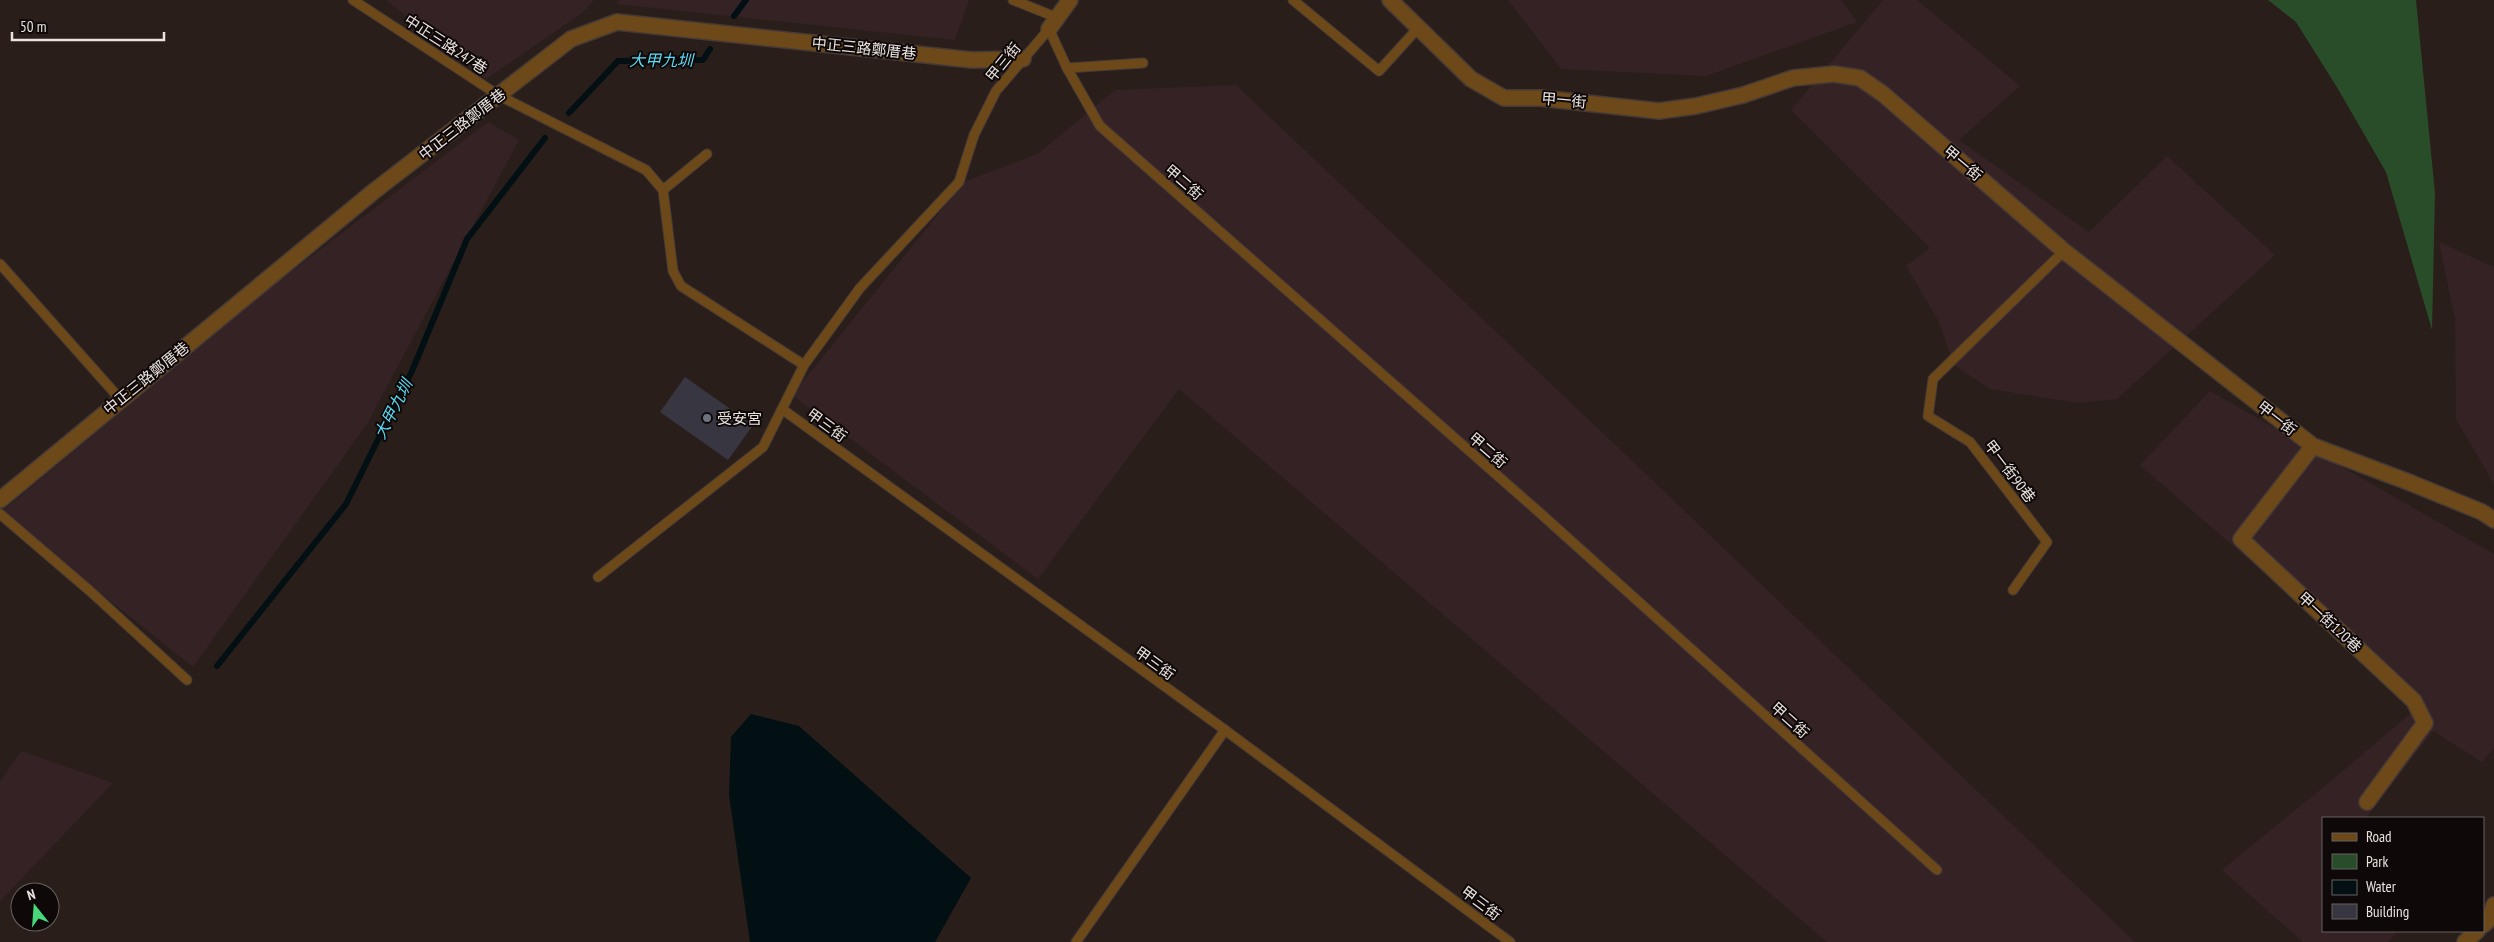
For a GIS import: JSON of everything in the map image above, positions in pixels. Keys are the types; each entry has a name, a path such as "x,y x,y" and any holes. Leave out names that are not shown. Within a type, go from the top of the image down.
{"street":[{"path":"1053,23 1070,0"},
{"name":"甲一街","path":"1390,0 1420,27 1471,79 1504,98 1540,98 1659,111 1696,106 1743,95 1793,78 1834,74 1860,78 1883,94 2064,251 2313,446 2420,486 2482,512 2494,520"},
{"name":"中正三路鄭厝巷","path":"0,500 373,192 571,40 617,22 972,60 1023,59"},
{"name":"甲一街120巷","path":"2313,446 2241,539 2414,701 2422,716 2425,723 2367,802"},
{"path":"2484,924 2489,920 2494,905"},
{"path":"2465,942 2476,932"}],"lane":[{"name":"中正三路247巷","path":"353,0 498,96 646,170 663,190"},
{"path":"1013,0 1053,23"},
{"path":"1293,0 1379,71 1420,27"},
{"name":"甲三街","path":"598,577 763,447 804,365 860,288 959,182 974,135 996,91 1053,23"},
{"name":"甲二街","path":"1053,23 1067,68 1100,126 1532,507 1937,870"},
{"path":"1067,68 1143,63"},
{"path":"707,154 663,190 672,271 681,286 804,365"},
{"name":"甲一街90巷","path":"2013,590 2047,542 1970,442 1928,416 1933,379 2064,251"},
{"path":"0,264 120,399"},
{"name":"甲三街","path":"782,408 1224,730 1510,942"},
{"path":"0,514 90,591 187,680"},
{"path":"1076,942 1224,730"}],"shaded area":[{"path":"386,0 594,0 582,13 486,79"},
{"path":"620,0 969,0 955,40 616,4"},
{"path":"1508,0 1841,0 1857,22 1706,76 1561,69"},
{"path":"1883,0 1917,0 2020,86 1959,140 2089,232 2167,156 2275,255 2117,399 2078,403 1990,389 1954,365 1938,320 1906,266 1930,248 1791,110"},
{"path":"1236,85 2135,942 1827,942 1179,389 1038,579 792,395 964,182 1039,153 1115,90"},
{"path":"488,122 519,140 367,424 193,667 0,513 271,287"},
{"path":"2439,242 2494,267 2494,484 2456,419 2455,319"},
{"path":"2210,391 2494,554 2494,748 2482,762 2433,731 2367,817 2322,817 2322,932 2397,932 2388,942 2303,942 2222,870 2418,707 2140,465"},
{"path":"21,751 113,783 18,882 10,882 10,891 0,901 0,782"}],"green space":[{"path":"2268,0 2416,0 2435,193 2432,330 2386,172 2338,89 2296,22"}],"water":[{"path":"751,714 799,726 971,878 935,942 750,942 729,795 731,737"}],"building":[{"name":"受安宮","path":"685,377 753,425 728,460 660,412"}],"waterway":[{"name":"大甲九圳","path":"734,16 746,0"},
{"name":"大甲九圳","path":"569,113 618,61 703,60 710,49"},
{"name":"大甲九圳","path":"217,666 346,504 412,371 467,239 545,138"}],"place":[{"name":"受安宮","path":"707,418"}]}
